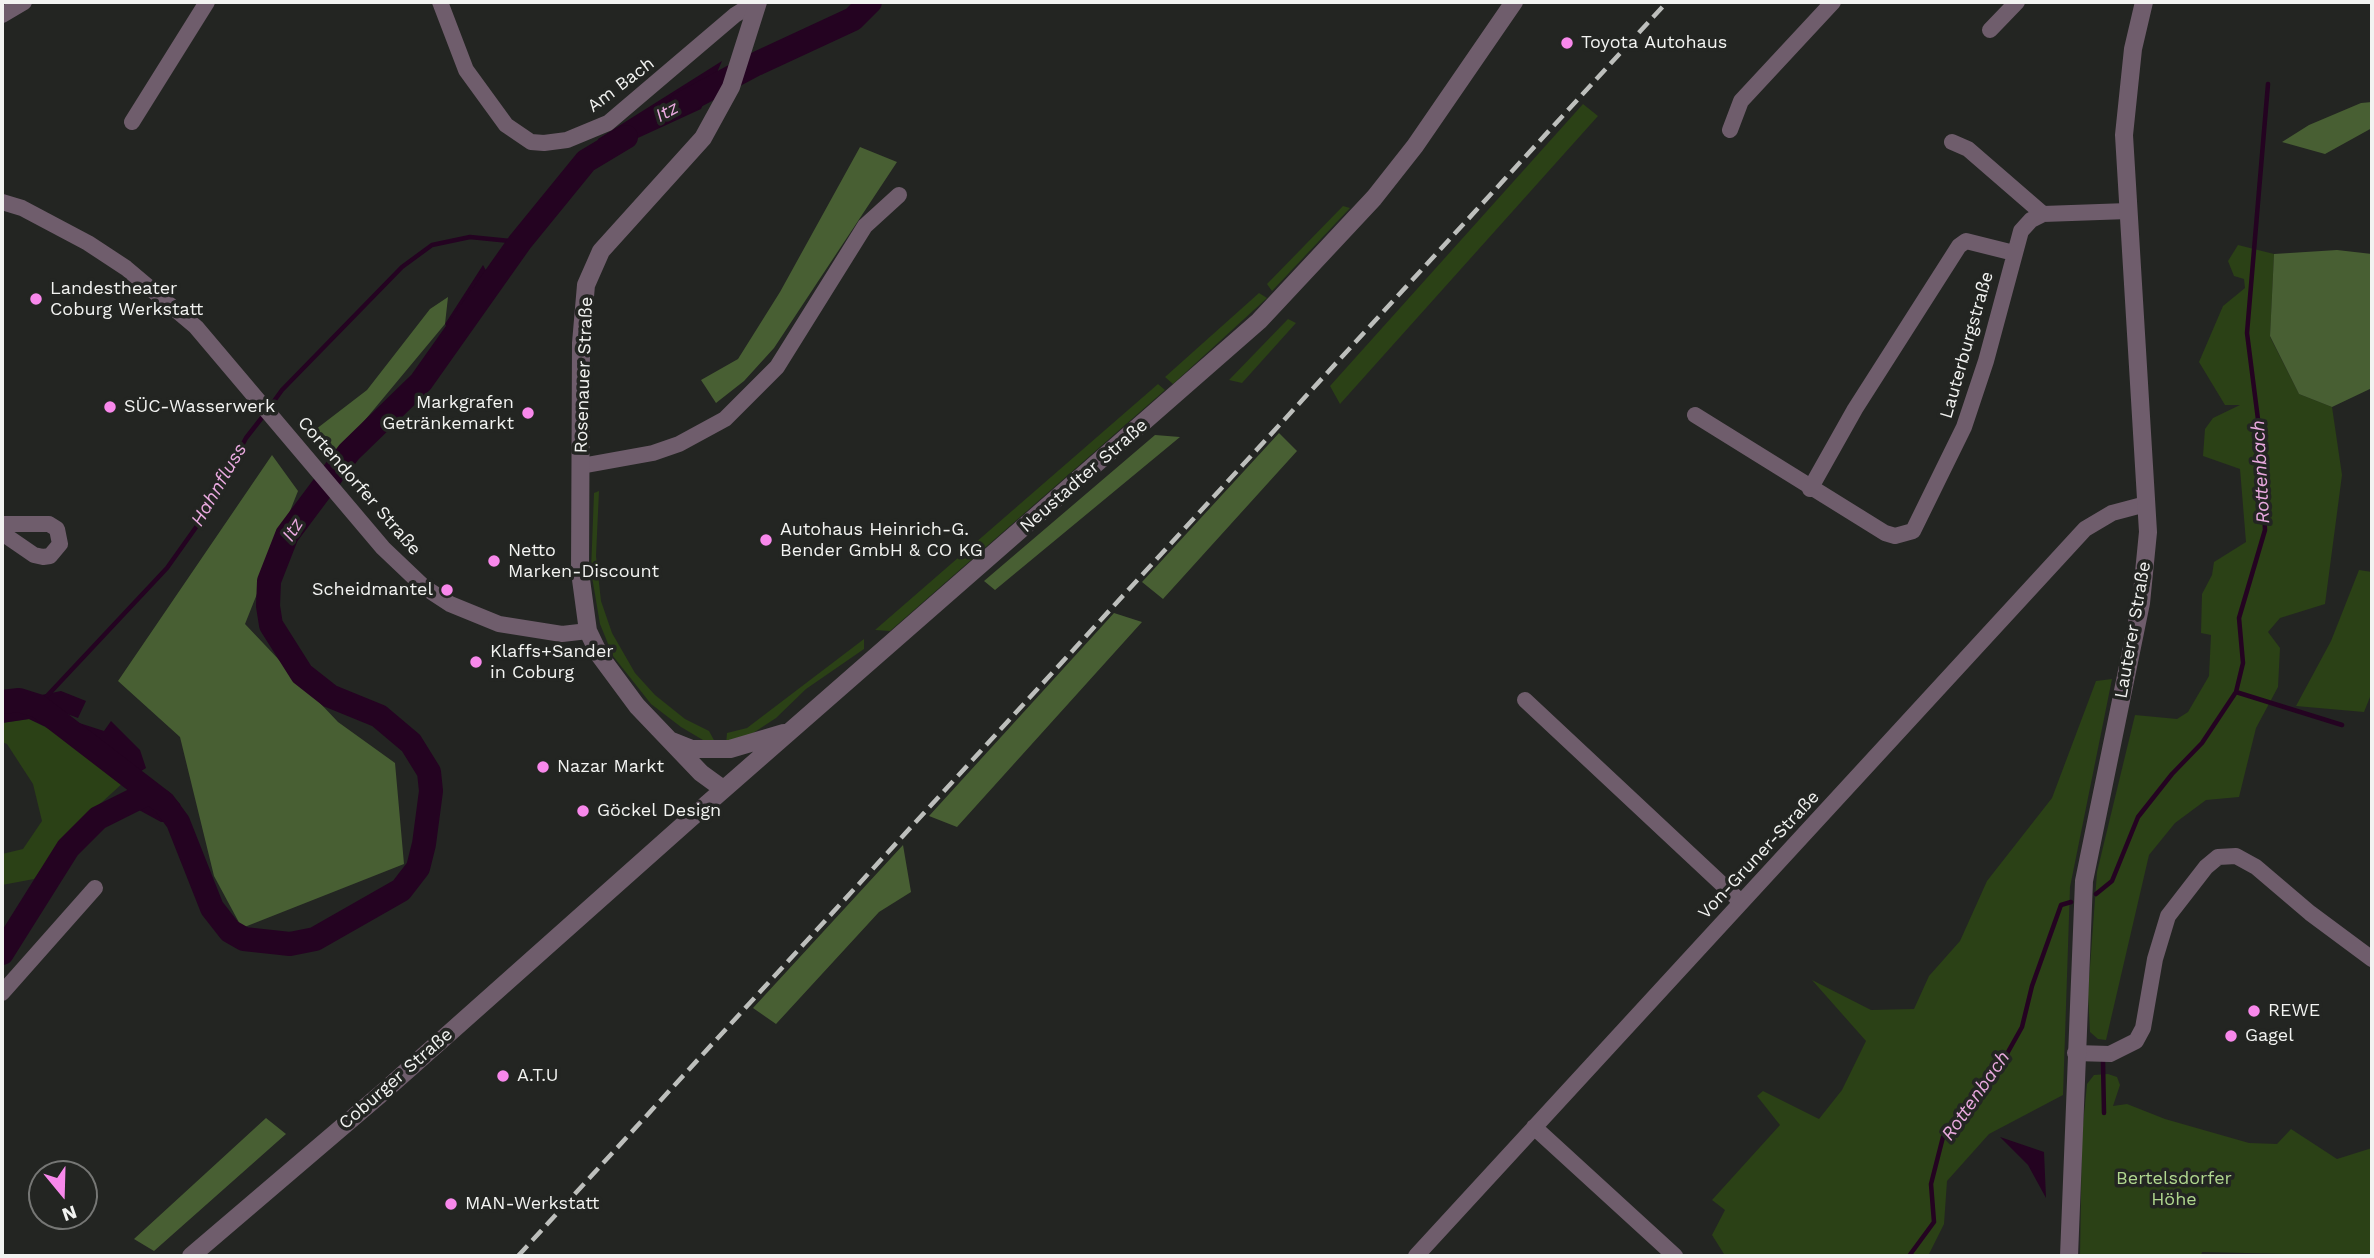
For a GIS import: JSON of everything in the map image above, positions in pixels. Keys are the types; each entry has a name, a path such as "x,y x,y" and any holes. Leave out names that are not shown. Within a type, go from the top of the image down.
{"street":[{"path":"2,15 24,2"},
{"path":"132,122 206,2"},
{"name":"Am Bach","path":"440,2 466,70 506,125 531,142 544,144 567,140 607,123 735,15 757,2"},
{"name":"Rosenauer Straße","path":"723,789 701,773 615,678 588,631 580,572 581,343 586,285 601,251 686,160 719,111 740,63 757,2"},
{"name":"Neustadter Straße","path":"601,900 723,789 796,729 1259,321 1338,239 1407,156 1514,2"},
{"path":"1730,130 1741,102 1833,2"},
{"path":"1990,30 2017,2"},
{"name":"Lauterer Straße","path":"2069,1256 2075,1053 2084,881 2141,603 2148,532 2128,211 2126,104 2133,49 2144,2"},
{"path":"1952,142 1968,149 2043,215 2128,211"},
{"name":"Rosenauer Straße","path":"581,466 653,453 679,444 725,419 777,367 865,226 899,195"},
{"name":"Cortendorfer Straße","path":"2,202 54,223 126,268 195,327 383,548 424,587 450,604 487,620 520,629 562,634 588,631"},
{"name":"Lauterburgstraße","path":"1695,415 1810,489 1885,533 1895,536 1906,534 1917,525 1964,428 1986,361 2021,231 2031,220 2043,215"},
{"name":"Lauterburgstraße","path":"1810,489 1855,410 1959,246 1966,241 2014,253"},
{"name":"Von-Gruner-Straße","path":"1416,1256 2089,525 2112,513 2146,504"},
{"path":"2,524 48,524 57,529 60,544 50,556 43,557 34,555 2,533"},
{"path":"1525,700 1741,902"},
{"path":"669,740 692,749 730,749 796,729"},
{"path":"2075,1053 2110,1054 2136,1041 2143,1028 2155,959 2168,916 2218,857 2236,856 2256,867 2370,950"},
{"path":"2,993 95,888"},
{"name":"Coburger Straße","path":"191,1256 601,900"},
{"path":"1534,1126 1675,1256"}],"green space":[{"path":"2372,102 2372,128 2325,154 2282,142 2309,125 2361,103"},
{"path":"1583,104 1598,116 1340,404 1330,386"},
{"path":"860,147 897,162 774,348 744,381 716,403 701,380 738,359 780,292"},
{"path":"1343,206 1350,208 1272,291 1267,284"},
{"path":"2238,245 2274,254 2270,337 2299,394 2332,407 2342,475 2325,604 2280,618 2268,632 2280,648 2278,687 2256,728 2239,797 2206,800 2175,823 2149,855 2106,1040 2098,1039 2090,1032 2088,994 2097,872 2135,715 2177,719 2188,712 2209,676 2211,635 2201,633 2202,594 2212,575 2214,562 2246,542 2240,469 2203,456 2205,429 2213,418 2240,405 2225,405 2199,362 2223,306 2245,288 2244,279 2234,276 2228,261"},
{"path":"2337,250 2372,254 2372,388 2332,407 2299,394 2270,336 2274,254"},
{"path":"1259,293 1267,298 1173,384 1165,377"},
{"path":"448,297 445,324 335,456 311,433 367,390 430,309"},
{"path":"1288,319 1296,323 1242,383 1229,380"},
{"path":"1158,384 1165,390 890,631 875,630"},
{"path":"1279,433 1297,451 1163,599 1142,582"},
{"path":"1155,435 1180,437 995,590 984,581"},
{"path":"272,455 298,491 245,624 338,722 395,763 404,864 242,928 214,876 180,737 118,681"},
{"path":"599,491 596,556 601,601 612,633 635,673 655,695 685,719 709,731 715,742 703,740 681,727 651,704 613,656 600,624 591,571 594,493"},
{"path":"2359,570 2372,572 2372,692 2364,712 2296,706 2331,641"},
{"path":"1114,613 1142,622 957,827 929,816"},
{"path":"864,639 864,649 806,689 776,718 744,739 726,744 727,733 747,728"},
{"path":"2112,679 2070,887 2063,1095 1989,1134 1947,1181 1944,1224 1928,1256 1723,1256 1712,1235 1725,1210 1712,1200 1780,1125 1757,1096 1763,1091 1819,1119 1842,1090 1866,1041 1812,980 1871,1010 1914,1009 1929,976 1960,941 1987,881 2052,798 2096,681"},
{"path":"29,719 63,736 124,782 67,834 34,879 2,885 2,854 23,849 42,821 33,784 7,744 2,742 2,723"},
{"path":"903,845 911,892 879,912 776,1024 753,1008"},
{"name":"Bertelsdorfer Höhe","path":"2108,1074 2117,1077 2120,1085 2113,1106 2127,1104 2165,1119 2249,1143 2277,1144 2291,1129 2337,1159 2372,1148 2372,1256 2202,1252 2201,1256 2080,1256 2082,1135 2087,1084 2094,1075"},
{"path":"266,1118 286,1134 154,1251 134,1239"}],"water":[{"path":"722,61 701,109 603,154 597,162 598,139"},
{"path":"483,265 494,285 457,343 445,324"},
{"path":"61,691 86,701 78,718 59,711 44,726 29,719 2,723 2,703"},
{"path":"73,721 104,731 111,721 140,750 146,768 124,782 63,736"},
{"path":"153,785 168,791 180,804 185,822 161,822 139,810 137,789"},
{"path":"2000,1137 2044,1152 2046,1198 2028,1165"}],"waterway":[{"name":"Itz","path":"681,104 756,64 853,19 870,2"},
{"name":"Rottenbach","path":"2096,894 2112,881 2138,817 2172,774 2202,743 2236,692 2243,663 2239,618 2265,530 2261,443 2247,333 2268,84"},
{"name":"Itz","path":"2,702 19,700 38,706 164,803 178,822 212,908 230,931 244,939 290,944 315,939 401,890 418,868 424,844 431,791 429,772 411,743 379,716 330,696 302,674 271,625 268,606 269,581 287,535 349,452 421,382 520,242 586,161 626,137"},
{"name":"Hahnfluss","path":"269,408 282,390 402,267 432,245 470,237 520,242"},
{"name":"Hahnfluss","path":"46,697 167,568 209,509 246,438 264,415"},
{"path":"2236,692 2342,725"},
{"name":"Itz","path":"2,953 68,848 98,818 148,793"},
{"name":"Rottenbach","path":"1909,1256 1934,1222 1931,1184 1943,1137 1975,1093 1999,1068 2022,1027 2032,986 2061,905 2071,902"},
{"name":"Rottenbach","path":"2103,1062 2104,1113"}],"railway":[{"path":"518,1256 1667,2"}],"place":[{"name":"Toyota Autohaus","path":"1567,43"},
{"name":"Landestheater Coburg Werkstatt","path":"36,299"},
{"name":"SÜC-Wasserwerk","path":"110,407"},
{"name":"Markgrafen Getränkemarkt","path":"528,413"},
{"name":"Autohaus Heinrich-G. Bender GmbH & CO KG","path":"766,540"},
{"name":"Netto Marken-Discount","path":"494,561"},
{"name":"Scheidmantel","path":"447,590"},
{"name":"Klaffs+Sander in Coburg","path":"476,662"},
{"name":"Nazar Markt","path":"543,767"},
{"name":"Göckel Design","path":"583,811"},
{"name":"REWE","path":"2254,1011"},
{"name":"Gagel","path":"2231,1036"},
{"name":"A.T.U","path":"503,1076"},
{"name":"MAN-Werkstatt","path":"451,1204"}]}
